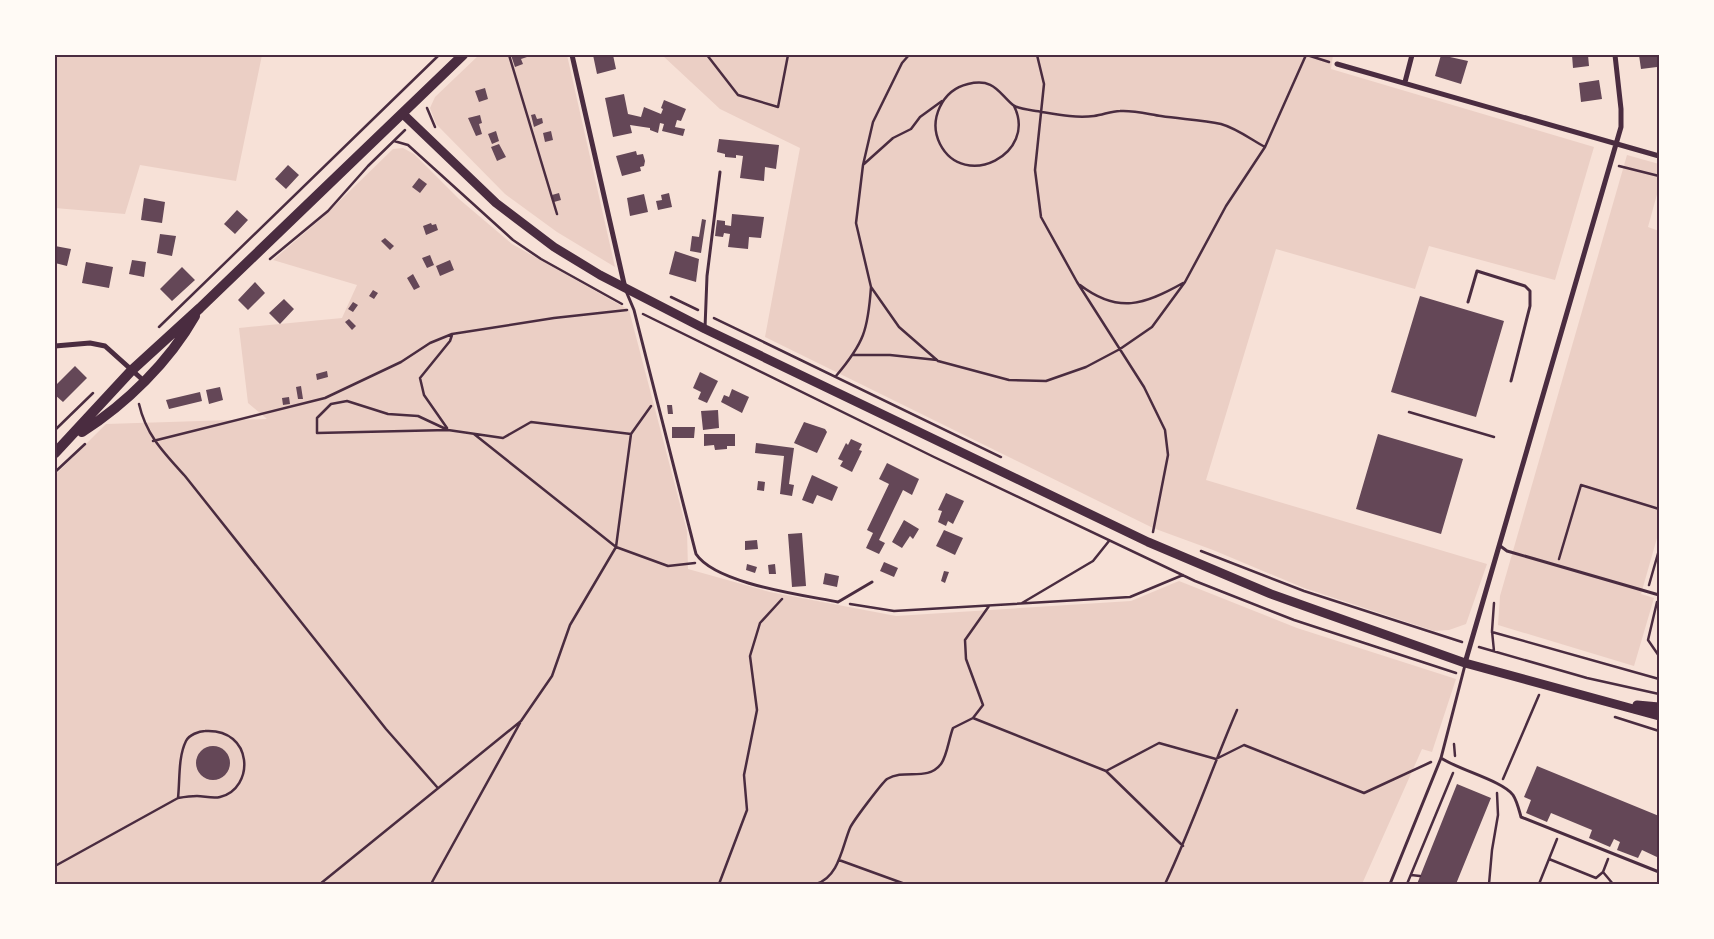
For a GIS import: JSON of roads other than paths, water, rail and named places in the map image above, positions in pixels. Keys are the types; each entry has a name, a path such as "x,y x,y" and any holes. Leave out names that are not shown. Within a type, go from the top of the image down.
{"main road":[{"path":"55,454 131,370 200,308 462,55"},
{"path":"403,114 496,203 554,248 626,290 705,329 1196,564 1339,620 1465,663 1659,716"},
{"path":"70,439 99,421 144,381 181,341 200,308"},
{"path":"1605,700 1659,708"}],"street":[{"path":"572,55 626,290"},
{"path":"1405,82 1412,55"},
{"path":"1465,663 1621,127 1615,55"},
{"path":"1337,64 1659,156"},
{"path":"55,346 90,343 105,346 144,381"}],"lane":[{"path":"705,329 707,276 720,172"},
{"path":"1468,302 1477,271 1525,286 1530,291 1530,306 1511,381"},
{"path":"626,290 634,310 696,554 701,562 714,572 788,592 838,602 872,582"},
{"path":"1499,545 1508,551 1659,596"},
{"path":"1390,884 1441,758 1465,663"},
{"path":"1441,758 1455,767 1501,784 1513,795 1522,817 1659,872"}]}
